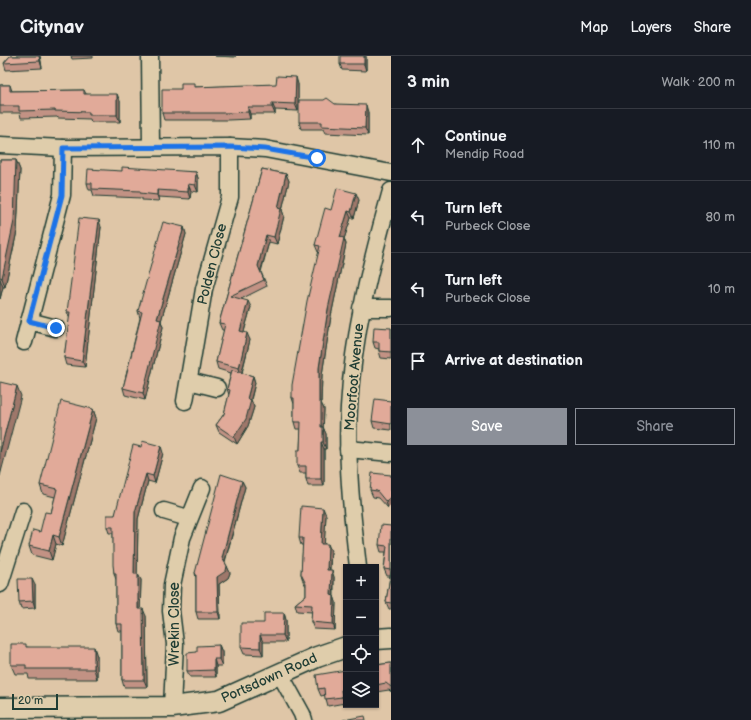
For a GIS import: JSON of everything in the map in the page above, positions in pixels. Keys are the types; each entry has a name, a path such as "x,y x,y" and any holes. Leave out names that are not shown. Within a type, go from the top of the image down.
{"street":[{"path":"150,56 151,146"},
{"path":"0,145 63,148 151,146 265,149 391,173"},
{"name":"Polden Close","path":"185,401 204,290 230,197 230,147"},
{"path":"24,342 62,195 63,148"},
{"name":"Moorfoot Avenue","path":"358,564 352,517 348,449 349,407 353,362 361,308 373,254 391,191"},
{"path":"361,308 391,308"},
{"path":"29,321 56,328"},
{"path":"189,381 217,388"},
{"path":"348,449 391,453"},
{"name":"Wrekin Close","path":"172,706 175,644 171,611 172,584 188,518 202,488"},
{"path":"0,584 23,511"},
{"path":"164,511 188,518"},
{"path":"379,639 391,638"},
{"name":"Portsdown Road","path":"0,705 172,706 219,701 318,657 343,648"},
{"path":"280,674 304,720"}],"building":[{"path":"10,56 39,56 40,61 4,63"},
{"path":"340,56 364,56 364,64 340,64"},
{"path":"277,76 296,77 295,104 272,103 272,107 248,107 248,112 162,113 162,89 181,89 181,83 194,83 194,87 276,84"},
{"path":"0,85 10,85 10,91 84,90 84,94 117,94 117,115 89,115 89,112 55,110 19,111 19,106 0,106"},
{"path":"327,98 335,104 366,105 365,128 322,126 322,122 299,122 299,100 324,100"},
{"path":"0,160 16,160 14,221 2,278 0,277"},
{"path":"122,167 196,172 195,185 188,184 188,192 157,190 157,195 140,193 140,191 92,189 92,183 87,183 88,169 122,171"},
{"path":"262,169 286,174 278,208 281,209 274,237 266,235 258,266 264,280 230,296 248,301 240,331 247,333 239,368 216,362 225,324 219,323"},
{"path":"337,188 356,193 351,212 348,211 340,237 344,238 328,309 319,368 319,402 321,402 321,427 323,427 323,442 321,442 321,479 306,479 306,466 297,466 297,450 300,450 301,422 294,422 294,398 292,398 292,385 307,301 320,246 315,245 325,208 331,210"},
{"path":"79,218 99,220 82,361 64,358 70,312 67,312"},
{"path":"163,222 184,227 157,319 161,320 143,393 123,388 142,312 138,311"},
{"path":"374,327 391,328 391,352 379,351 379,342 373,342"},
{"path":"232,370 253,376 247,399 251,400 246,419 234,437 216,425 224,414 230,390 227,389"},
{"path":"0,382 17,386 0,452"},
{"path":"375,399 391,401 391,424 372,421"},
{"path":"61,401 93,409 59,537 53,535 49,551 29,546 33,530 40,532 45,512 51,513 57,489 40,485"},
{"path":"142,441 161,446 153,476 146,474 135,512 134,574 138,574 138,609 143,609 144,680 122,680 122,624 116,624 116,573 114,573 113,565 113,527 107,527 107,515 115,515 133,445 141,447"},
{"path":"372,473 391,475 391,496 386,502 377,491 370,490"},
{"path":"221,474 242,481 222,558 227,566 226,571 217,577 218,612 196,612 195,573"},
{"path":"301,506 323,508 321,544 328,544 327,570 332,570 331,595 334,596 333,624 311,622 312,605 295,604 306,595 306,584 301,574 303,538 299,538"},
{"path":"381,525 391,526 391,570 384,569 387,546 379,545"},
{"path":"391,571 391,603 386,602"},
{"path":"18,579 32,579 33,601 19,602"},
{"path":"264,613 284,613 283,635 260,635 260,648 241,647 241,623 264,623"},
{"path":"11,644 26,644 26,647 94,647 94,669 26,669 26,665 11,665"},
{"path":"219,645 219,659 214,659 214,670 187,671 187,653 197,652 197,646"},
{"path":"391,663 391,687 386,683 379,684 379,665"},
{"path":"343,670 343,690 341,690 342,697 325,699 324,688 318,689 316,675"},
{"path":"365,716 366,720 343,720"}],"route":[{"path":"56,328 29,321 62,195 63,148 151,146 230,147 265,149 317,158"}]}
